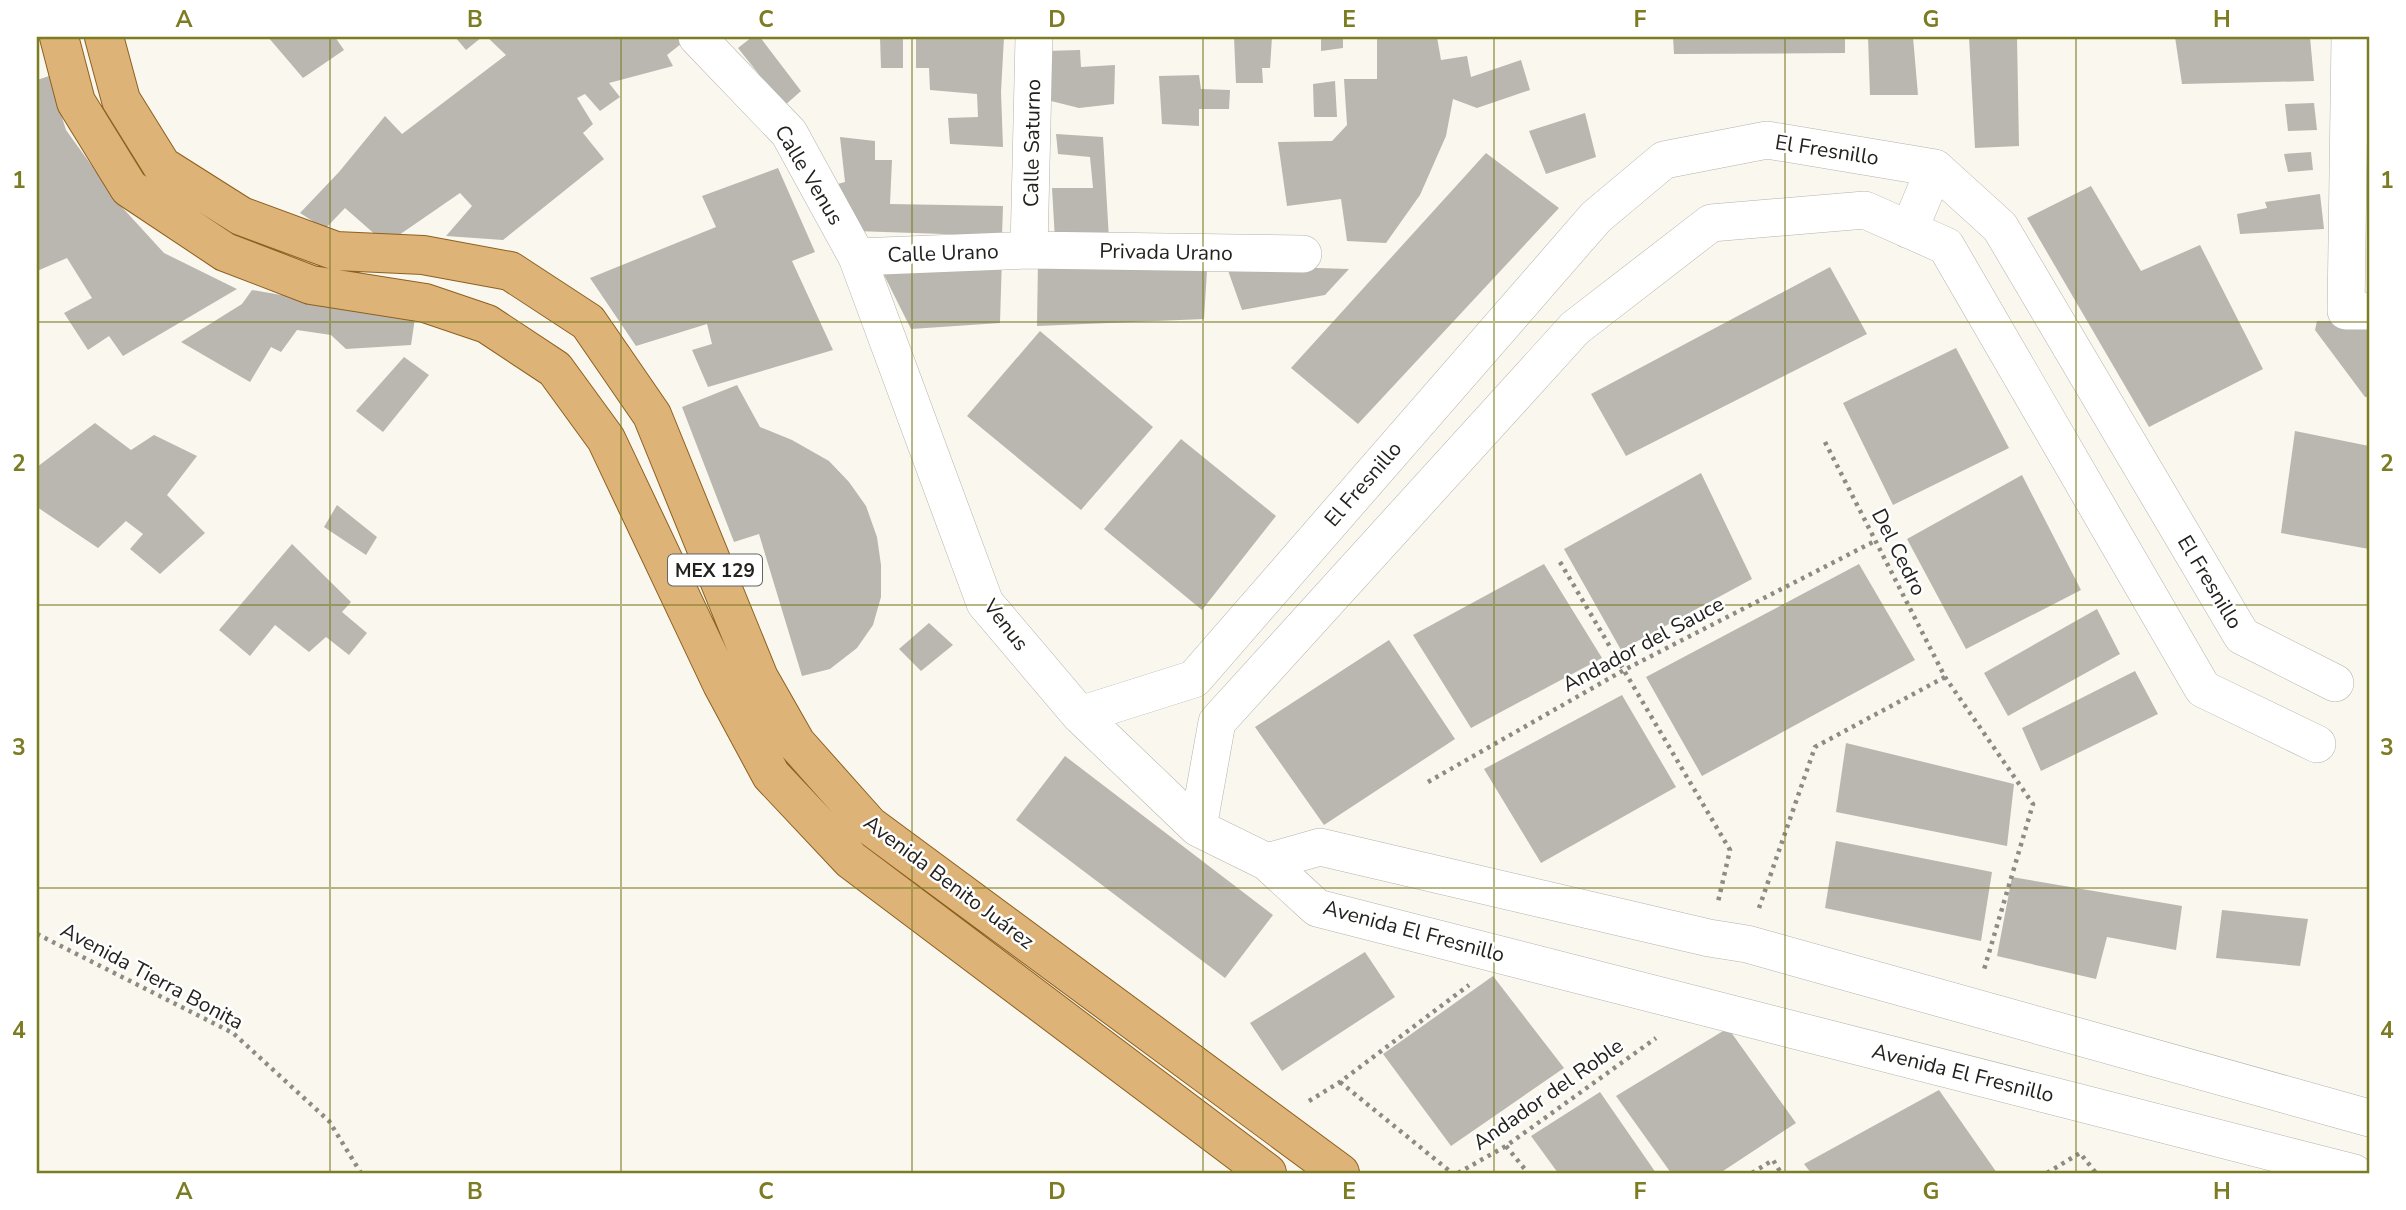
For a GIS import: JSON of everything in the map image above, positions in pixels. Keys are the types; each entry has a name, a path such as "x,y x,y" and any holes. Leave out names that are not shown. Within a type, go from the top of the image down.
{"main road":[{"name":"Avenida Benito Juárez","path":"59,37 76,102 129,188 225,252 311,285 425,303 487,324 555,369 606,439 722,684 771,775 851,860 1267,1173"},
{"name":"Avenida Benito Juárez","path":"104,37 121,100 162,166 241,216 336,251 423,256 510,271 588,322 652,415 759,678 796,743 869,825 1340,1173"}],"street":[{"name":"Calle Venus","path":"697,37 789,133 856,257"},
{"name":"Calle Saturno","path":"1029,250 1034,37"},
{"path":"2358,311 2350,37 2362,37"},
{"name":"El Fresnillo","path":"1080,715 1194,679 1596,217 1664,160 1767,140 1935,169 2000,227 2242,636 2335,683"},
{"path":"1909,230 1935,169"},
{"path":"1198,828 1217,722 1575,328 1710,223 1865,210 1946,246 2203,689 2317,744"},
{"name":"Calle Urano","path":"856,257 1029,250"},
{"name":"Privada Urano","path":"1029,250 1303,254"},
{"name":"Venus","path":"856,257 985,603 1080,715 1198,828 1266,862"},
{"path":"1186,682 1217,722"},
{"path":"1266,862 1320,847 1709,938 1747,944 2369,1118"},
{"name":"Avenida El Fresnillo","path":"1266,862 1317,908 2354,1173"}],"path":[{"name":"Del Cedro","path":"1825,442 1945,677 2033,804 1983,973"},
{"name":"Andador del Sauce","path":"1428,782 1624,670 1875,541"},
{"path":"1560,562 1730,850 1709,938"},
{"path":"1747,944 1815,747 1945,677"},
{"name":"Avenida Tierra Bonita","path":"37,934 233,1033 329,1121 361,1173"},
{"path":"1306,1103 1340,1082 1474,982"},
{"name":"Andador del Roble","path":"1458,1173 1506,1146 1656,1038"},
{"path":"1340,1082 1452,1173"},
{"path":"1506,1146 1528,1173"},
{"path":"2047,1173 2080,1153 2096,1173"},
{"path":"1752,1173 1773,1160 1781,1173"}],"building":[{"path":"268,37 335,37 344,50 303,78"},
{"path":"455,37 482,37 466,50"},
{"path":"487,37 682,37 686,40 667,55 673,66 609,83 620,97 600,111 585,94 577,98 593,124 583,133 604,159 503,240 446,236 472,206 460,193 386,244 345,208 325,229 300,213 339,172 385,116 402,134 506,55"},
{"path":"752,37 760,37 801,91 784,106 738,48"},
{"path":"880,37 903,37 903,68 881,68"},
{"path":"916,37 1004,37 1001,92 1003,147 950,144 948,118 978,117 977,94 930,90 929,68 916,68"},
{"path":"1234,37 1272,37 1270,68 1262,68 1263,83 1236,83"},
{"path":"1321,37 1343,37 1343,48 1321,51"},
{"path":"1377,37 1437,37 1441,60 1467,56 1471,77 1521,60 1530,90 1477,108 1453,99 1446,136 1420,195 1386,243 1347,241 1341,199 1287,206 1278,142 1332,141 1347,125 1344,79 1377,79"},
{"path":"1673,37 1845,37 1845,53 1674,54"},
{"path":"1868,37 1913,37 1918,95 1870,95"},
{"path":"1969,37 2017,37 2019,146 1975,148"},
{"path":"2175,37 2310,37 2314,81 2182,84"},
{"path":"1080,50 1081,67 1115,65 1114,104 1079,108 1047,100 1045,51"},
{"path":"1199,75 1201,89 1230,90 1229,109 1199,109 1199,126 1162,124 1159,76"},
{"path":"49,76 66,130 120,205 164,253 237,289 123,356 109,336 88,350 64,313 92,298 67,258 37,271 37,80"},
{"path":"1335,81 1337,117 1314,117 1313,84"},
{"path":"2314,103 2317,130 2288,131 2285,104"},
{"path":"1585,113 1596,157 1546,174 1529,131"},
{"path":"1056,134 1103,137 1109,239 1055,240 1052,188 1093,188 1090,157 1058,154"},
{"path":"840,137 875,141 875,160 892,160 890,204 1003,206 1002,236 855,231 834,185 845,182"},
{"path":"2311,152 2313,170 2288,172 2284,154"},
{"path":"1486,153 1559,208 1358,424 1291,368"},
{"path":"778,168 815,252 792,261 833,350 708,387 692,350 712,344 707,324 636,346 590,278 716,227 702,196"},
{"path":"2091,186 2141,271 2200,245 2263,369 2149,427 2027,218"},
{"path":"2320,194 2324,229 2240,234 2237,214 2267,208 2265,202"},
{"path":"1002,256 1000,323 911,329 876,259"},
{"path":"1038,260 1207,270 1204,319 1037,326"},
{"path":"1226,265 1349,269 1325,295 1242,310"},
{"path":"1830,267 1867,334 1626,456 1591,394"},
{"path":"252,290 415,318 411,345 346,349 331,335 297,330 281,352 271,347 250,382 181,342 242,304"},
{"path":"2317,321 2369,321 2369,397 2365,397 2315,330"},
{"path":"1040,331 1153,427 1081,510 967,416"},
{"path":"1956,348 2009,448 1893,505 1843,403"},
{"path":"404,357 429,375 383,432 356,411"},
{"path":"737,385 760,427 792,440 829,461 849,482 866,506 877,537 881,565 881,597 873,625 857,648 830,669 802,676 759,534 734,542 682,407"},
{"path":"95,423 131,450 154,435 197,456 167,495 205,533 160,574 130,549 143,534 126,521 98,548 37,507 37,467"},
{"path":"2295,431 2369,446 2369,549 2281,533"},
{"path":"1181,439 1276,516 1202,610 1104,529"},
{"path":"1701,473 1752,579 1621,650 1564,549"},
{"path":"2022,475 2081,590 1966,649 1907,539"},
{"path":"337,505 377,537 366,555 324,527"},
{"path":"292,544 351,602 342,612 367,633 349,655 326,637 309,652 275,625 250,656 219,630"},
{"path":"1544,564 1602,658 1471,728 1413,635"},
{"path":"1859,564 1915,660 1702,776 1646,677"},
{"path":"2097,609 2120,654 2008,716 1984,673"},
{"path":"929,623 953,645 921,671 899,649"},
{"path":"1389,640 1455,739 1324,825 1255,727"},
{"path":"2135,671 2158,714 2041,771 2022,728"},
{"path":"1622,695 1676,787 1541,863 1484,769"},
{"path":"1846,743 2014,784 2007,846 1836,812"},
{"path":"1065,756 1273,915 1225,978 1016,820"},
{"path":"1836,841 1992,872 1981,941 1825,908"},
{"path":"2012,877 2182,906 2176,950 2107,937 2096,979 1997,956"},
{"path":"2222,910 2308,919 2300,966 2216,958"},
{"path":"1365,952 1395,997 1282,1071 1250,1023"},
{"path":"1493,976 1564,1068 1451,1146 1383,1054"},
{"path":"1728,1028 1796,1123 1720,1173 1671,1173 1616,1096"},
{"path":"1939,1090 1997,1173 1811,1173 1804,1164"},
{"path":"1600,1092 1656,1173 1558,1173 1531,1136"}]}
